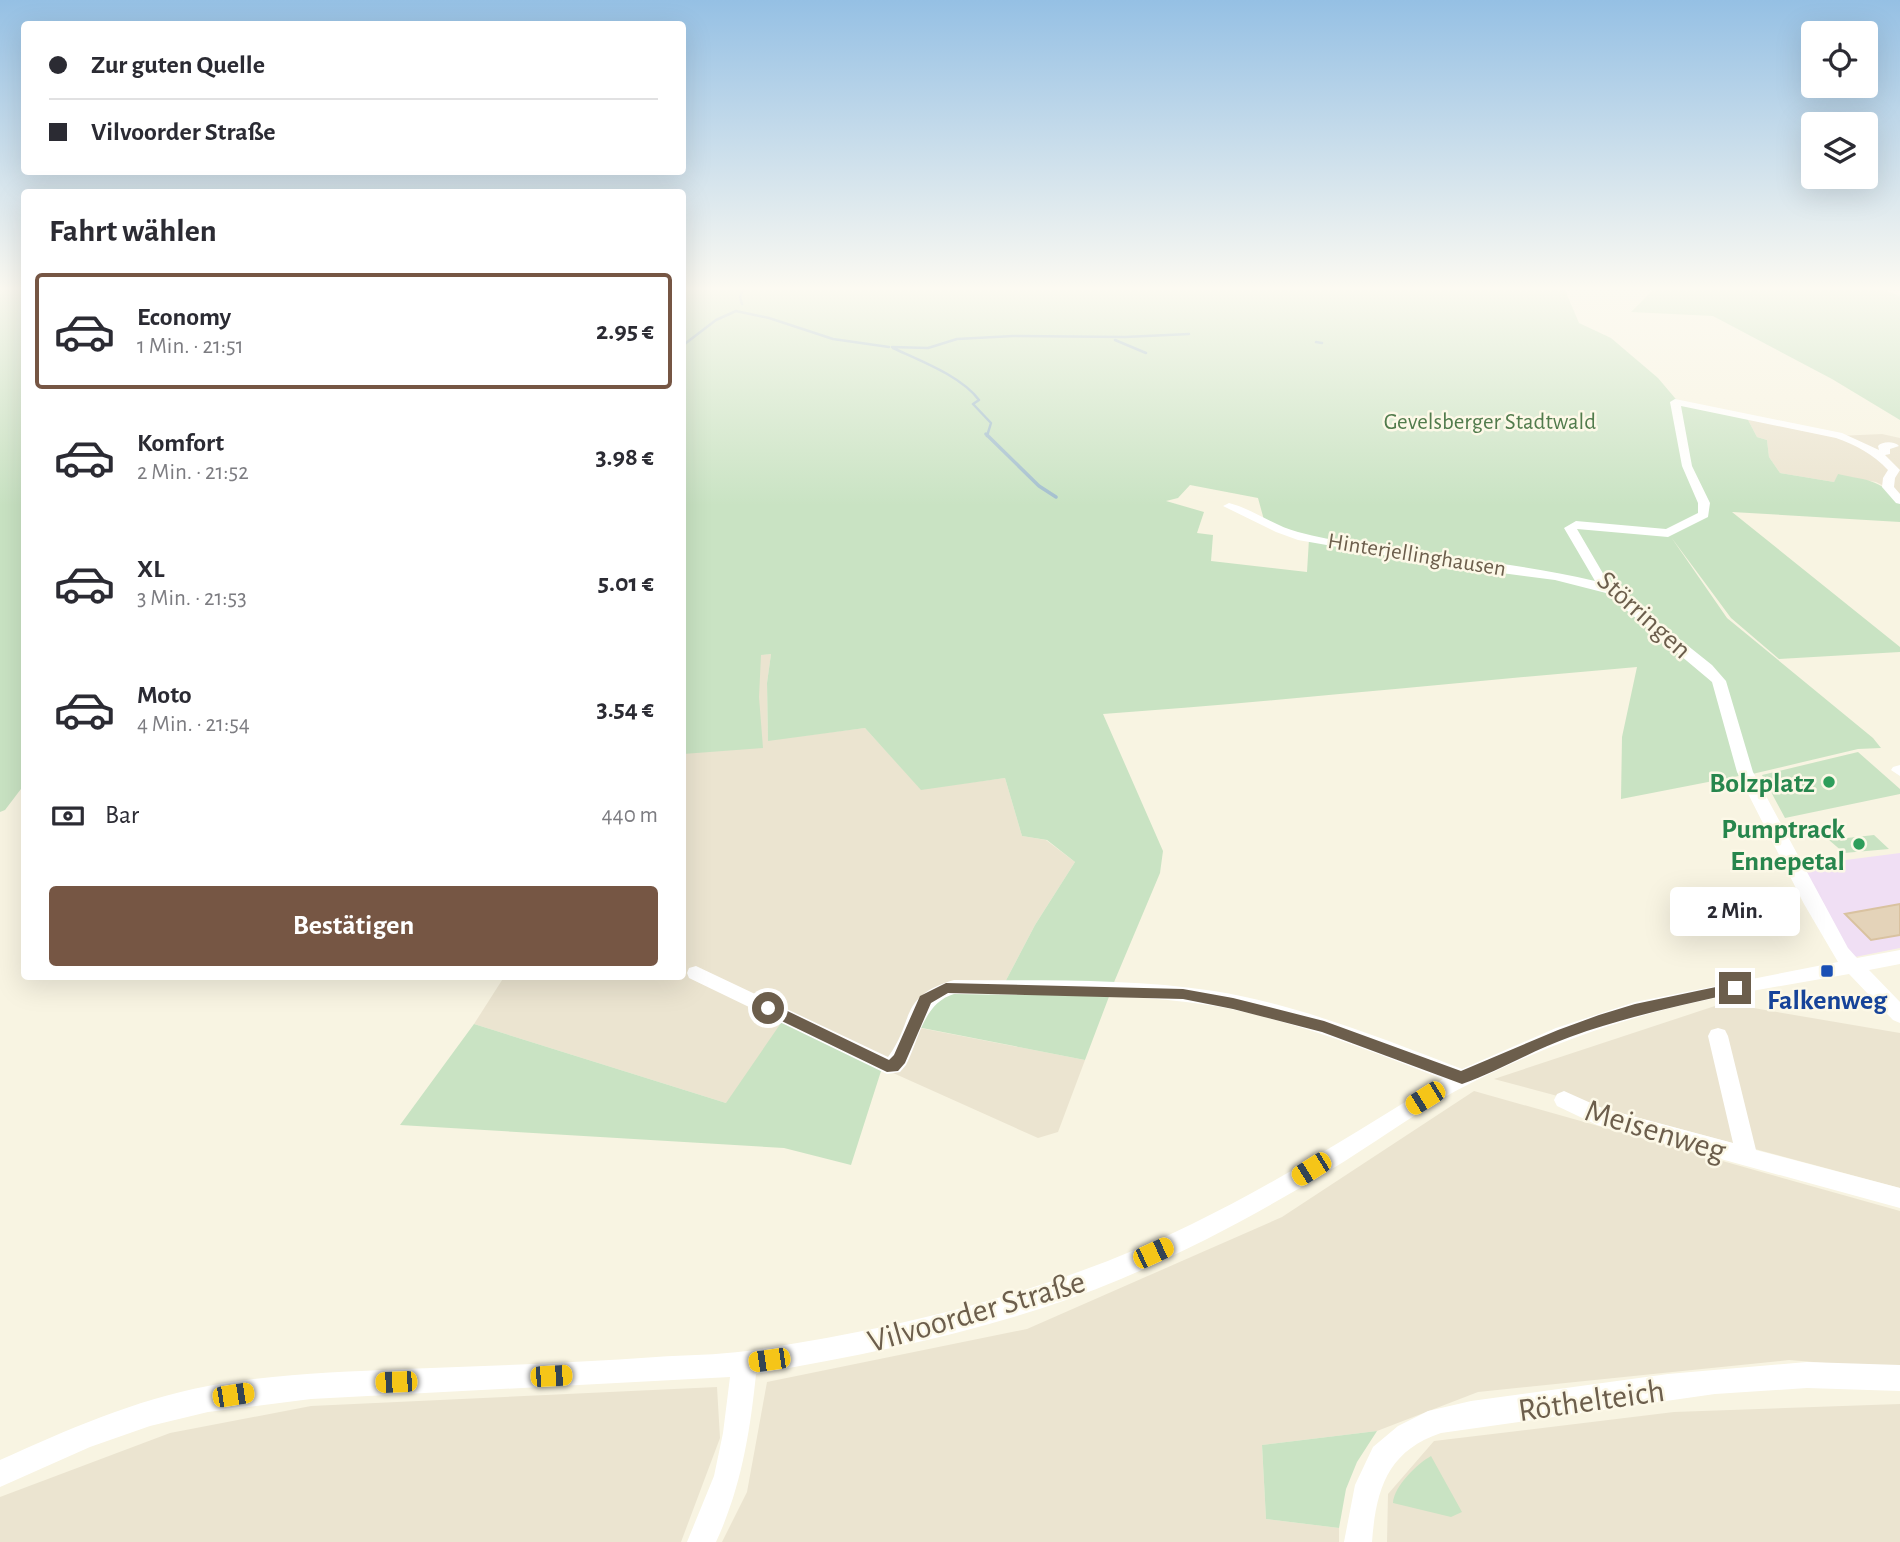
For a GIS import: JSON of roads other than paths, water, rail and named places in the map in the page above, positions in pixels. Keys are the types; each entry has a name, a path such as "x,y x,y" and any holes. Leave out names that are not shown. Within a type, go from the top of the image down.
{"street":[{"name":"Störringen","path":"1880,453 1864,443 1838,436 1675,402 1687,466 1704,503 1704,515 1668,533 1576,525 1570,528 1609,590 1707,668 1719,681 1745,772 1813,904 1841,953 1900,1015"},
{"path":"1880,453 1886,452 1883,446 1894,446"},
{"path":"1880,453 1894,470 1888,487 1900,501"},
{"name":"Hinterjellinghausen","path":"1229,506 1252,513 1275,529 1298,536 1457,564 1537,572 1590,583 1609,590"},
{"name":"Vilvoorder Straße","path":"0,1474 86,1435 150,1413 208,1399 259,1391 744,1364 934,1328 1025,1303 1113,1271 1249,1206 1462,1077 1563,1034 1635,1010 1699,995 1900,957"},
{"path":"696,973 887,1066 893,1066 900,1059 925,1000 936,991 954,987 1183,994 1233,1003 1324,1027 1462,1077"},
{"name":"Meisenweg","path":"1718,1036 1747,1157"},
{"name":"Meisenweg","path":"1564,1100 1597,1116 1900,1198"},
{"path":"701,1542 715,1517 734,1455 744,1364"},
{"name":"Röthelteich","path":"1358,1542 1358,1529 1370,1484 1383,1455 1416,1429 1450,1419 1647,1390 1776,1376 1900,1378"}],"waterway":[{"path":"923,362 962,384 979,400 973,404 991,423 987,435"},
{"path":"987,435 1039,486 1056,497"}],"place":[{"name":"Bolzplatz","path":"1829,782"},
{"name":"Pumptrack Ennepetal","path":"1859,844"},
{"name":"Falkenweg","path":"1827,971"}],"park label":[{"name":"Gevelsberger Stadtwald","path":"1490,421"}]}
